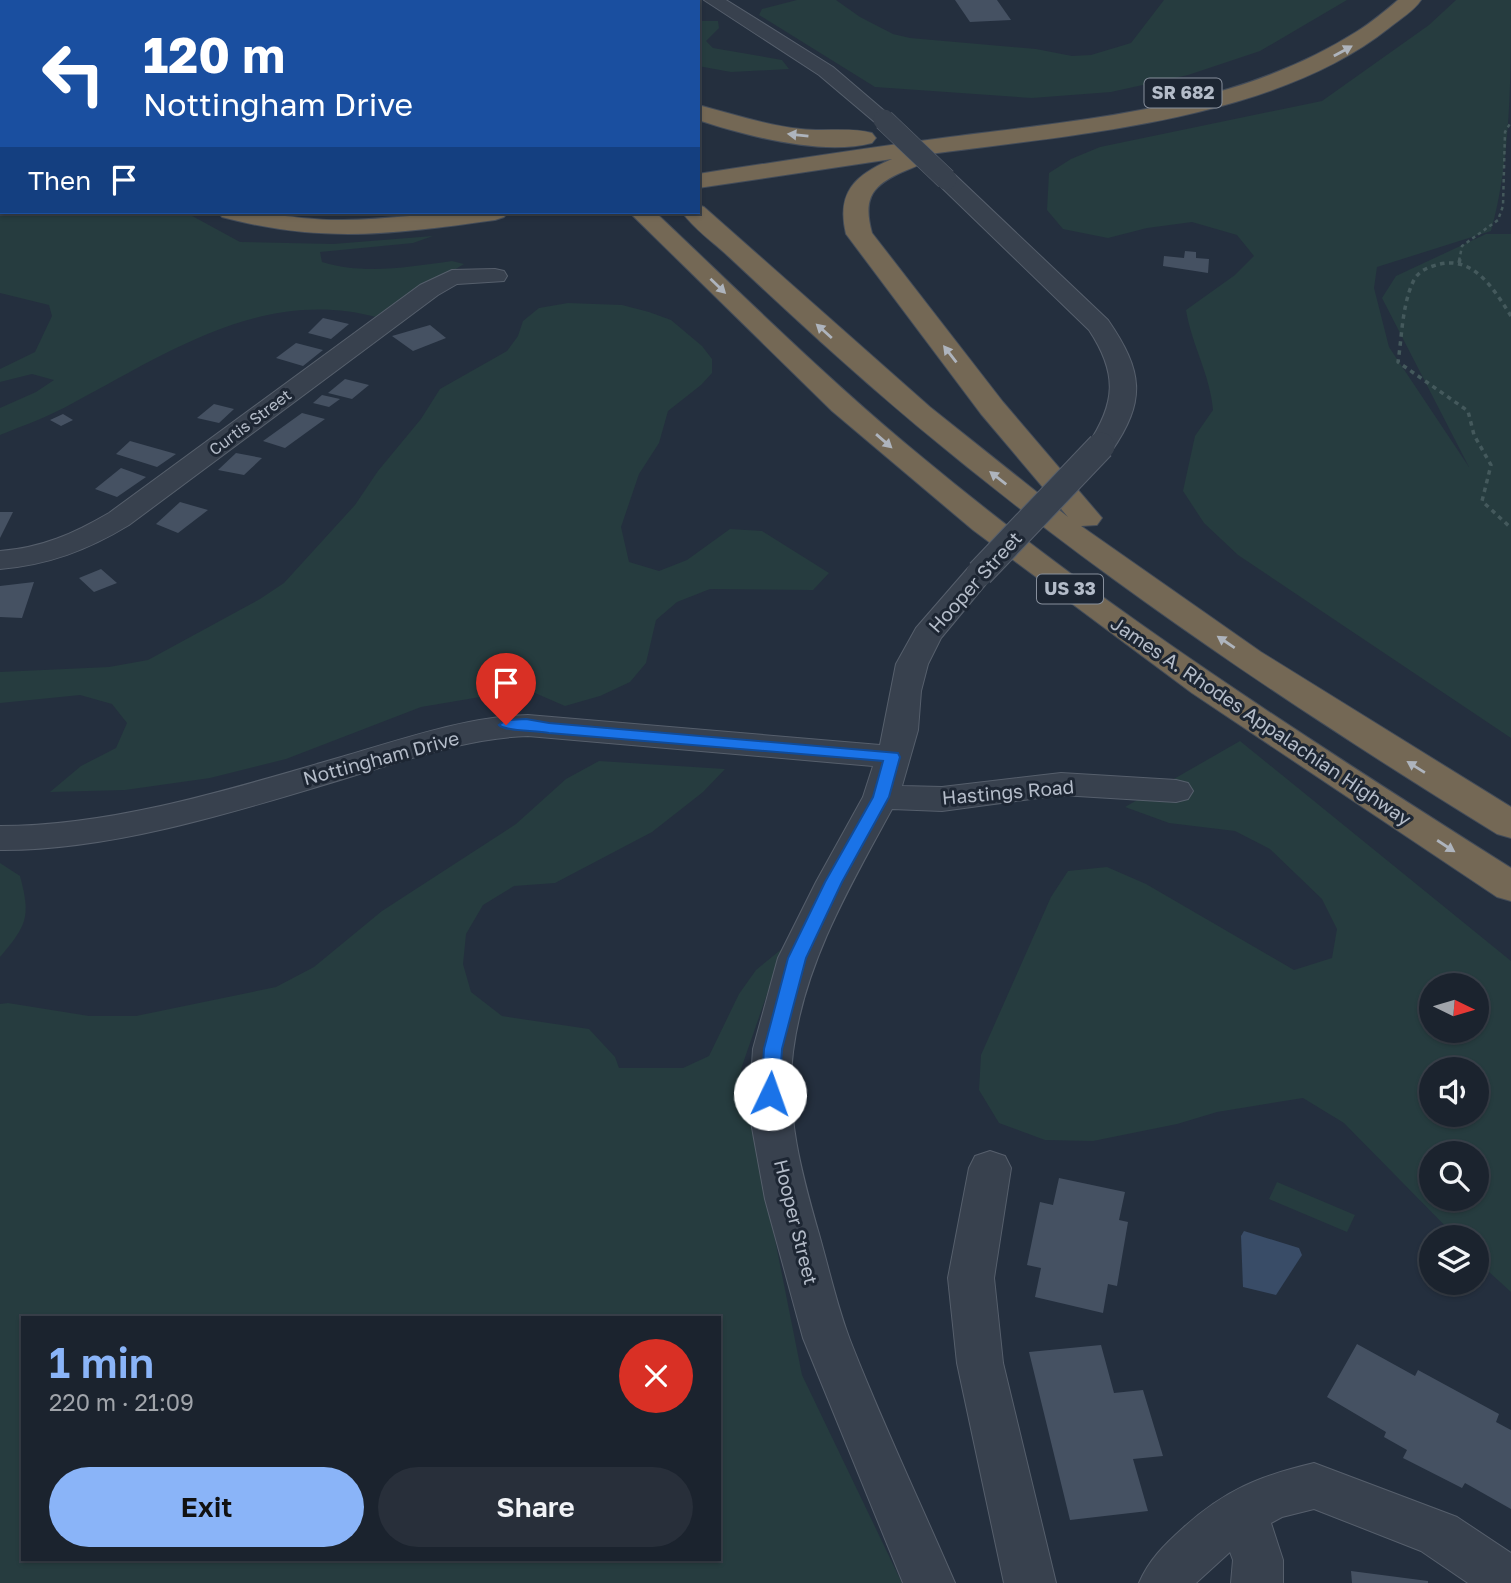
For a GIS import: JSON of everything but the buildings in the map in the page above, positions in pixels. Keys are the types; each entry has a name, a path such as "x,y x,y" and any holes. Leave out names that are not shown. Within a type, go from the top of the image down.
{"highway":[{"name":"SR 682","path":"963,130 1138,102 1230,81 1296,58 1347,29 1382,0"},
{"name":"SR 682","path":"1042,131 1202,102 1287,78 1347,50 1381,27 1412,0"},
{"path":"700,113 750,128 802,136 855,138 963,130"},
{"path":"708,174 963,130"},
{"path":"708,174 1042,131"},
{"path":"1042,131 935,153 890,168 871,180 859,192 854,205 854,218 859,234 872,253 992,408 1050,479 1152,592"},
{"path":"239,214 285,226 352,229 478,214"},
{"path":"292,214 355,219 406,214"},
{"name":"James A. Rhodes Appalachian Highway","path":"643,214 832,395 976,518 1137,639 1220,697 1511,887"},
{"name":"US 33","path":"697,214 824,332 999,479 1152,592 1356,729 1511,825"}],"street":[{"name":"Hooper Street","path":"713,0 826,71 946,178 1100,325 1113,344 1122,365 1125,386 1123,409 1115,428 1101,446 980,573 927,635 912,664 905,691 901,730 881,797 834,882 797,958 773,1049 770,1111 787,1199 827,1338 929,1583"},
{"name":"Curtis Street","path":"0,560 55,553 83,541 119,519 429,290 452,277 495,276"},
{"name":"Nottingham Drive","path":"0,838 47,836 148,820 285,785 433,742 506,725 526,724 892,757"},
{"name":"Hastings Road","path":"881,797 942,799 1061,784 1176,791"},
{"path":"990,1168 971,1278 980,1363 1030,1583"},
{"path":"1165,1583 1179,1565 1228,1520 1273,1496 1314,1486 1438,1534 1511,1583"},
{"path":"1242,1513 1258,1560 1257,1583"}],"path":[{"path":"1459,263 1462,246 1498,220 1503,206 1505,132 1511,122"},
{"path":"1511,316 1486,277 1459,263 1444,262 1422,269 1412,284 1398,362 1468,411 1474,435 1491,465 1482,501 1511,528"}],"green space":[{"path":"797,0 836,0 860,17 893,34 910,38 1036,49 1072,56 1091,55 1131,43 1164,0 1347,0 1260,51 1188,75 1111,92 1032,98 875,87 759,15 762,9"},
{"path":"1456,0 1511,0 1506,146 1503,176 1491,231 1377,267 1374,288 1389,347 1469,467 1382,298 1396,276 1486,234 1511,234 1511,738 1238,555 1204,523 1183,491 1195,436 1213,410 1186,310 1235,275 1254,256 1237,235 1192,222 1147,228 1108,238 1063,229 1047,210 1049,173 1071,159 1100,147 1322,101 1429,25"},
{"path":"700,21 718,21 719,28 706,41 713,48 782,60 789,69 731,72 700,66"},
{"path":"0,214 189,214 240,242 333,244 433,236 413,243 320,252 322,262 354,268 387,269 452,261 464,264 376,317 335,310 295,311 256,318 218,330 144,364 55,412 0,435 0,408 36,392 54,380 32,374 0,382 0,369 35,352 52,316 49,305 0,293"},
{"path":"568,303 622,305 671,320 702,346 712,359 712,373 668,411 659,443 639,474 621,527 629,562 659,571 687,560 730,529 762,531 829,573 813,590 710,589 677,602 656,620 646,663 630,682 600,696 565,706 535,693 498,694 421,707 286,759 210,778 125,790 50,792 81,766 116,748 127,723 112,704 80,695 0,703 0,672 109,667 148,660 260,599 284,583 355,505 378,471 421,419 440,389 507,351 518,336 523,321 539,308"},
{"path":"1240,741 1511,961 1511,1292 1489,1272 1489,1225 1444,1225 1430,1211 1489,1211 1489,1141 1419,1141 1419,1199 1344,1123 1303,1098 1217,1112 1177,1124 1093,1141 1045,1140 999,1123 979,1090 981,1055 1051,897 1068,871 1107,867 1146,884 1294,970 1332,958 1337,929 1322,899 1270,849 1235,831 1169,823 1125,807"},
{"path":"599,761 725,769 703,792 652,832 555,883 514,886 483,905 466,934 463,964 471,992 502,1016 589,1029 615,1057 619,1068 683,1068 709,1056 739,994 756,970 783,948 741,1069 802,1375 902,1583 0,1583 0,1004 89,1016 136,1016 276,987 314,967 382,911 516,824 566,779"},
{"path":"0,863 20,876 26,911 16,937 0,957"},
{"path":"1277,1182 1355,1215 1347,1232 1269,1199"}],"water":[{"path":"1244,1231 1299,1248 1302,1255 1276,1295 1243,1287 1241,1236"}],"route":[{"path":"506,725 526,724 892,757 881,797 809,929 797,958 783,1002 773,1049 770,1094"}]}
